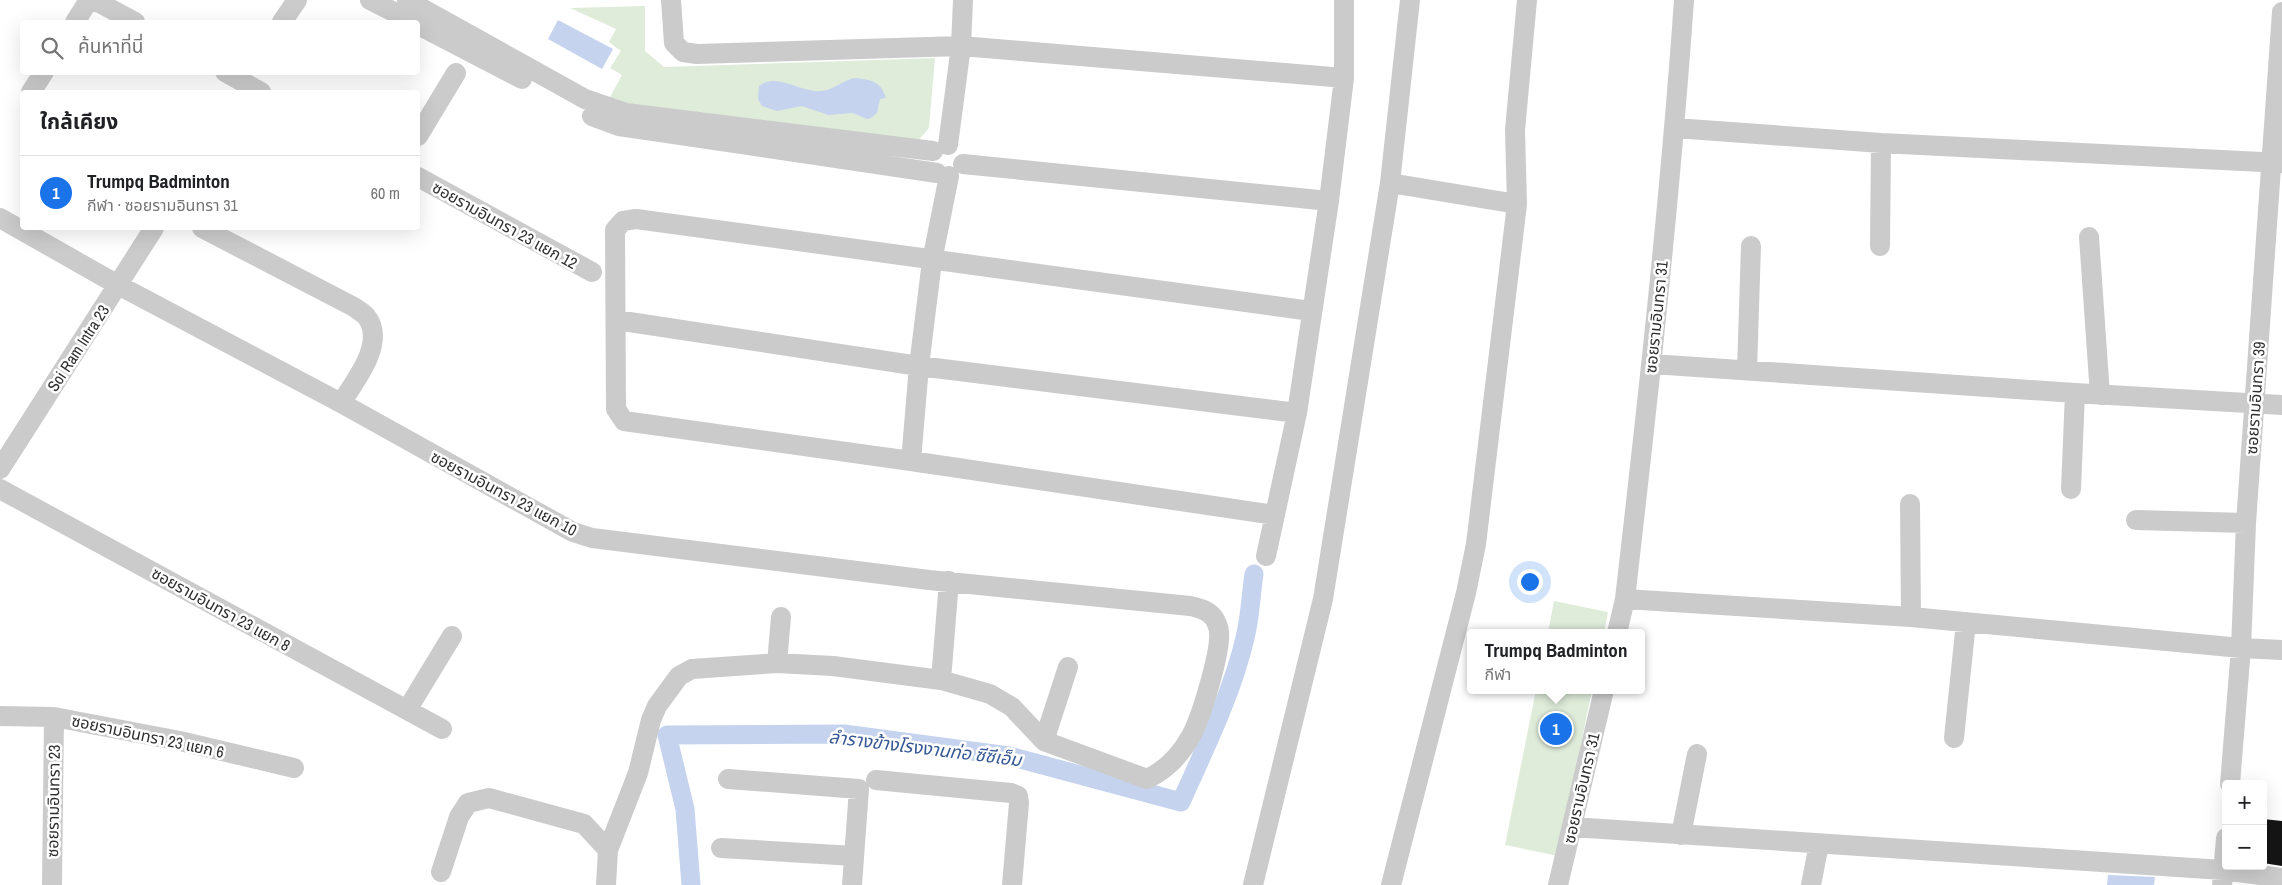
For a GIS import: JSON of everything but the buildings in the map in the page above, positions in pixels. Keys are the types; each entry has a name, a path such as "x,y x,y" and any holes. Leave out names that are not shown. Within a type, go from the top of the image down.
{"street":[{"path":"76,20 89,0"},
{"path":"94,0 131,20"},
{"path":"283,20 297,0"},
{"path":"370,0 410,20"},
{"path":"407,0 585,99 611,110 626,114 691,123 940,148 953,146 961,153 950,171 932,261 919,366 911,460"},
{"path":"671,0 674,43 683,52 697,54 961,46 1344,78"},
{"path":"950,171 932,165 940,148 961,46 963,0"},
{"path":"1266,556 1297,414 1329,201 1344,78 1344,0"},
{"path":"1253,885 1323,599 1390,183 1410,0"},
{"path":"1392,885 1466,593 1476,544 1517,204 1516,130 1527,0"},
{"name":"ซอยรามอินทรา 31","path":"1618,629 1625,599 1652,364 1675,128 1684,0"},
{"name":"ซอยรามอินทรา 39","path":"2230,780 2241,648 2246,523 2255,403 2277,163 2282,12"},
{"path":"420,25 600,120 619,126 950,171 1329,201"},
{"path":"420,133 456,73"},
{"path":"32,90 42,75"},
{"path":"230,75 257,90"},
{"path":"1675,128 1881,143 2277,163"},
{"path":"1880,246 1881,143"},
{"name":"ซอยรามอินทรา 23 แยก 12","path":"420,178 592,272"},
{"path":"1390,183 1517,204"},
{"name":"ซอยรามอินทรา 23 แยก 10","path":"0,218 20,230"},
{"path":"1274,515 911,460 624,421 616,409 615,230 623,222 636,219 932,261 1311,311"},
{"name":"ซอยรามอินทรา 23 แยก 10","path":"21,230 118,286 341,404 573,532 592,538 929,580 1190,606 1203,609 1214,618 1219,632 1212,680 1191,736 1172,762 1160,773 1148,779 1044,741"},
{"name":"Soi Ram Intra 23","path":"0,469 153,230"},
{"path":"206,230 354,307 367,317 374,346 341,404"},
{"path":"2089,237 2100,395"},
{"path":"1747,371 1751,246"},
{"path":"616,320 919,366 1297,414"},
{"path":"1652,364 2100,395 2282,405"},
{"path":"2071,489 2075,393"},
{"name":"ซอยรามอินทรา 23 แยก 8","path":"0,489 442,729"},
{"path":"1910,504 1911,616"},
{"path":"2136,520 2246,523"},
{"path":"941,680 949,581"},
{"path":"1625,599 1911,616 2241,648 2282,650"},
{"path":"777,663 781,617"},
{"path":"1954,738 1966,622"},
{"path":"407,710 452,636"},
{"path":"606,885 608,850 638,774 651,720 657,706 679,676 692,669 777,663 833,666 941,680 990,694 1012,707 1044,741 1068,667"},
{"name":"ซอยรามอินทรา 31","path":"1558,885 1603,694"},
{"name":"ซอยรามอินทรา 23 แยก 6","path":"0,716 54,717 180,741 294,768"},
{"name":"ซอยรามอินทรา 23","path":"52,885 54,717"},
{"path":"1681,835 1697,754"},
{"path":"728,779 859,789 852,885"},
{"path":"876,780 1011,792 1018,796 1020,803 1012,885"},
{"path":"441,872 459,817 468,803 489,798 584,824 608,850"},
{"path":"1572,827 1819,844 2223,877 2282,878"},
{"path":"1811,885 1819,844"},
{"path":"721,848 854,856"}],"green space":[{"path":"645,6 645,51 664,67 935,58 929,128 917,142 659,110 609,99 622,75 610,68 621,51 609,42 616,29 570,8"},
{"path":"1554,601 1608,612 1605,629 1549,629"},
{"path":"1535,694 1591,694 1558,856 1505,845"}],"water":[{"path":"558,20 613,49 602,69 548,39"},
{"path":"855,78 875,82 884,92 886,98 880,99 877,113 871,118 867,119 853,113 828,115 802,106 777,111 762,106 758,99 759,86 765,82 787,83 808,90 821,91 831,89"},
{"path":"2108,875 2155,877 2154,885 2107,885"}],"waterway":[{"name":"ลำรางข้างโรงงานท่อ ซีซีเอ็ม","path":"691,885 685,809 667,735 844,734 1009,756 1181,802 1233,680 1248,623 1254,574"}],"place":[{"name":"Trumpq Badminton","path":"1556,729"}]}
